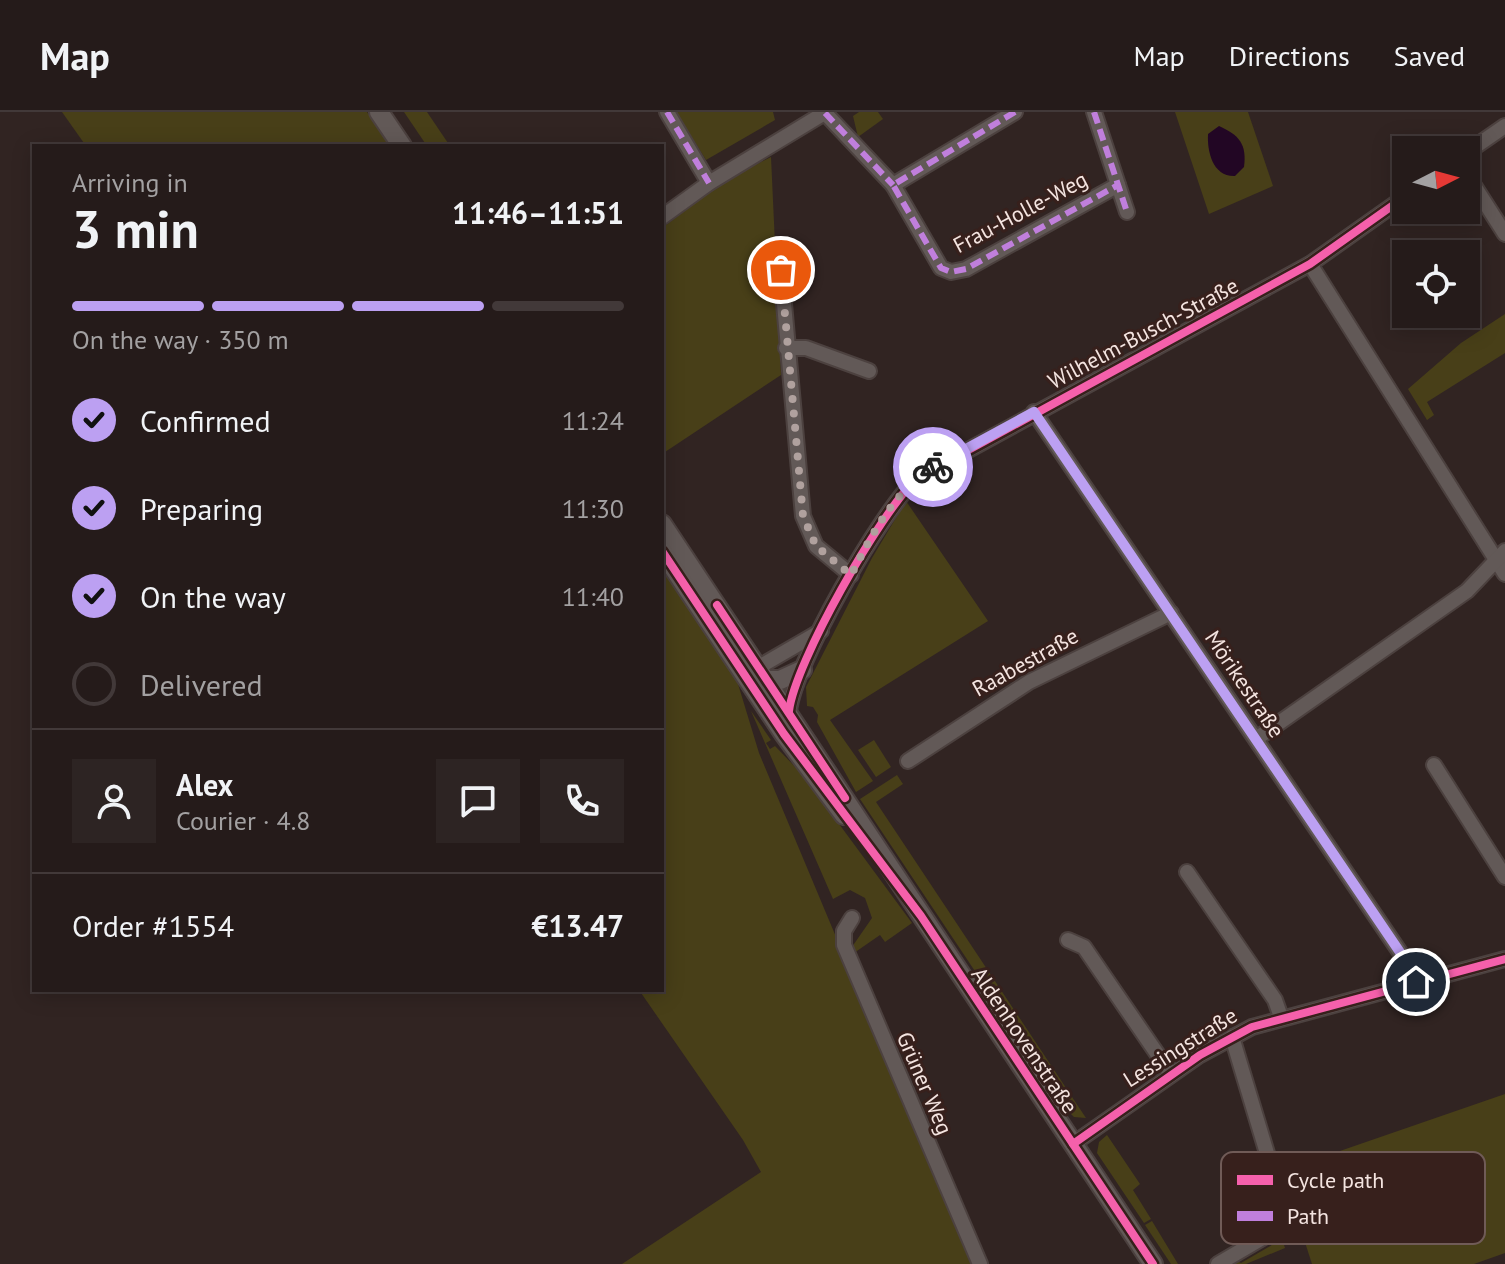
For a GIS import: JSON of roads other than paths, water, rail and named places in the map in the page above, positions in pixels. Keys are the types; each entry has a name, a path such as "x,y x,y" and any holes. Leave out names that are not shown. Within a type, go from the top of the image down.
{"street":[{"path":"379,112 401,144"},
{"path":"667,112 709,183"},
{"path":"664,216 709,183 826,112"},
{"name":"Frau-Holle-Weg","path":"826,112 893,185 933,258 941,268 951,272 966,269 1118,185"},
{"path":"893,185 1015,112"},
{"name":"Frau-Holle-Weg","path":"1094,112 1127,212"},
{"path":"1480,143 1505,126"},
{"path":"1480,195 1505,234"},
{"name":"Wilhelm-Busch-Straße","path":"789,711 795,681 875,530 917,478 1310,264 1392,206"},
{"path":"790,257 781,270 803,516 816,546 851,575"},
{"path":"1310,264 1500,556 1505,574"},
{"path":"786,348 806,348 869,371"},
{"name":"Mörikestraße","path":"1034,412 1412,970 1416,982"},
{"name":"Aldenhovenstraße","path":"664,527 761,681 815,777 921,916"},
{"path":"664,554 716,633 728,636 761,681"},
{"path":"1256,739 1467,591 1500,556"},
{"name":"Raabestraße","path":"908,761 1029,682 1171,613"},
{"path":"761,681 822,631"},
{"path":"761,681 802,670"},
{"name":"Aldenhovenstraße","path":"761,681 789,711 921,916 1153,1264"},
{"path":"1434,765 1505,877"},
{"path":"1187,872 1275,1000 1281,1017"},
{"name":"Grüner Weg","path":"852,918 844,931 844,945 980,1264"},
{"path":"1068,940 1084,947 1171,1074"},
{"name":"Lessingstraße","path":"1073,1144 1171,1074 1232,1037 1281,1017 1505,959"},
{"path":"1232,1037 1267,1152"},
{"path":"1218,1264 1252,1244"}]}
